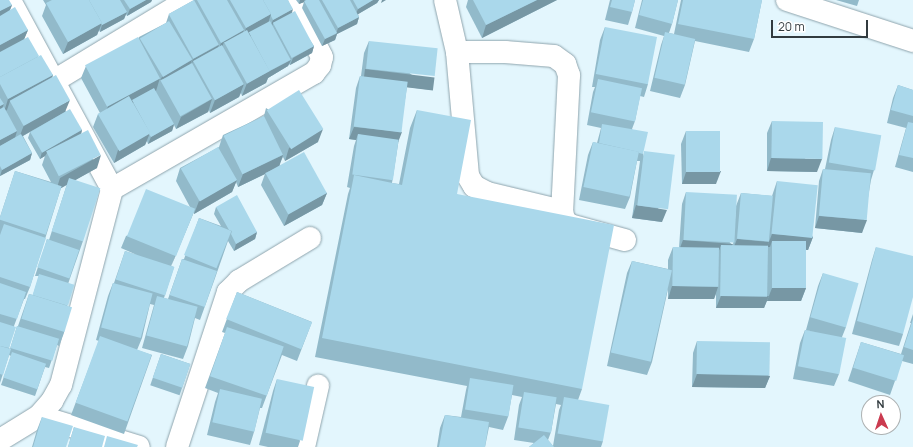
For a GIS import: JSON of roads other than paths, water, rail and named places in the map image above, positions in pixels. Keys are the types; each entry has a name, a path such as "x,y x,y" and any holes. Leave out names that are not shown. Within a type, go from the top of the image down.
{"street":[{"path":"0,440 39,416 52,401 61,385 112,189 10,0"},
{"path":"54,81 159,7 188,0"},
{"path":"112,189 314,73 320,65 322,57 293,0"},
{"path":"445,0 457,52 468,176 474,186 487,193 562,211"},
{"path":"788,0 913,41"},
{"path":"457,52 504,52 554,56 565,64 569,75 562,211 564,220 570,225 625,240"},
{"path":"177,447 228,292 239,281 310,238"},
{"path":"304,447 318,386"},
{"path":"39,416 139,447"}]}
